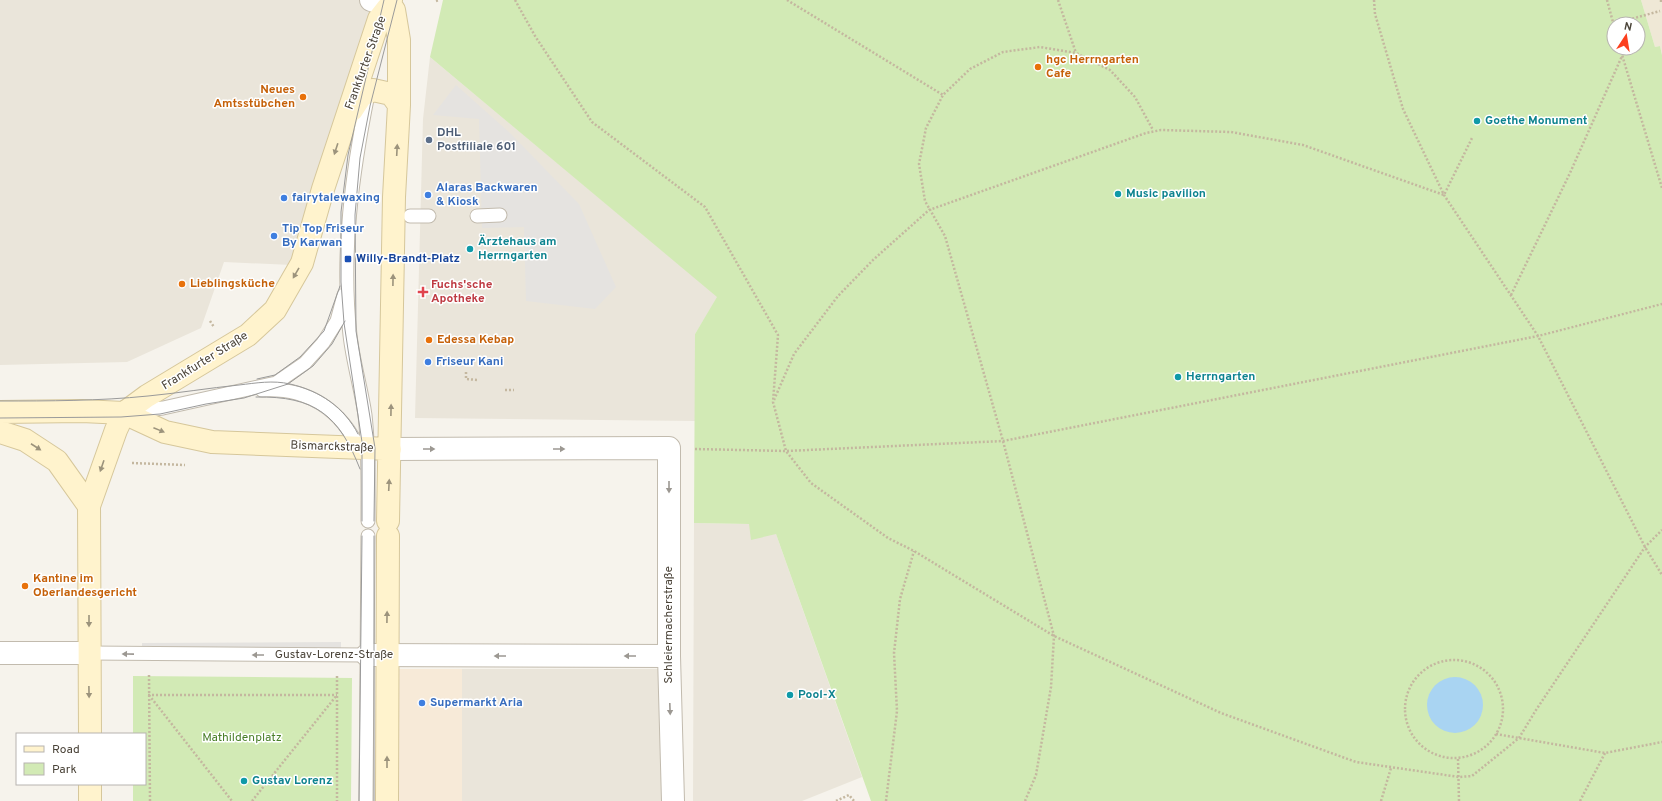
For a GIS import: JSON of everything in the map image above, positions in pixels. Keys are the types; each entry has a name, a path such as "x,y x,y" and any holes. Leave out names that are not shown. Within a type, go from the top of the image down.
{"main road":[{"name":"Frankfurter Straße","path":"124,413 147,396 248,335 275,310 302,263 345,122 384,2 394,10 399,40 399,105 394,197 390,449"},
{"name":"Frankfurter Straße","path":"345,122 361,96 374,90 391,94 399,105"},
{"name":"Bismarckstraße","path":"0,412 82,411 124,413 165,432 212,442 390,449"},
{"path":"90,733 89,506 116,430 124,413"},
{"path":"0,432 25,440 57,461 89,506"},
{"path":"387,801 377,656 378,529 390,449"},
{"path":"90,785 90,801"}],"street":[{"name":"Bismarckstraße","path":"390,449 669,448"},
{"name":"Schleiermacherstraße","path":"669,448 669,656 673,801"},
{"name":"Gustav-Lorenz-Straße","path":"0,653 89,653"},
{"name":"Gustav-Lorenz-Straße","path":"377,656 669,656"}],"lane":[{"path":"378,529 363,448 364,415 350,334 348,214 355,159 384,2"},
{"path":"478,216 500,215"},
{"path":"410,216 429,216"},
{"path":"124,413 163,408 276,383 305,363 323,343 337,321 348,283"},
{"path":"236,392 272,390 307,396 338,416 363,448"},
{"name":"Gustav-Lorenz-Straße","path":"89,653 377,656"},
{"path":"366,801 377,656"}],"path":[{"path":"515,0 535,36 592,122 704,207 778,335 773,402 786,451 811,484 888,538 914,551 1054,636 1221,713 1356,762 1459,777 1472,776 1519,738 1536,710 1645,547 1662,530"},
{"path":"786,0 943,95"},
{"path":"1058,0 1076,53"},
{"path":"1374,0 1375,14 1403,109 1444,195 1538,336 1645,547 1662,575"},
{"path":"1607,0 1611,16"},
{"path":"1644,16 1660,11"},
{"path":"1025,801 1036,775 1051,687 1054,636 1003,441 945,236 925,201 919,164 926,128 943,95 970,69 1003,52 1040,47 1076,53 1110,70 1135,98 1153,130"},
{"path":"1511,295 1570,173 1622,56"},
{"path":"1622,56 1662,188"},
{"path":"773,402 794,354 838,296 873,260 929,210 1153,130 1231,132 1304,145 1444,195"},
{"path":"1444,195 1472,138"},
{"path":"669,448 786,451 1003,441 1538,336 1662,304"},
{"path":"466,372 466,379 478,380"},
{"path":"505,390 514,390"},
{"path":"886,801 897,711 894,653 900,599 914,551"},
{"path":"149,654 148,695 150,801"},
{"path":"336,655 337,801"},
{"path":"1449,660 1464,661 1479,667 1490,677 1499,690 1503,705 1502,720 1496,734 1486,746 1473,754 1458,759 1443,758 1429,752 1417,742 1408,729 1404,714 1405,699 1411,685 1421,673 1434,664 1449,660"},
{"path":"148,695 337,695"},
{"path":"148,695 232,801"},
{"path":"252,801 337,695"},
{"path":"1496,734 1605,753 1662,742"},
{"path":"1580,801 1605,753"},
{"path":"1458,759 1459,801"},
{"path":"1381,801 1391,768"},
{"path":"836,801 849,795 854,801"}],"shaded area":[{"path":"0,0 379,0 292,265 224,262 201,328 127,362 0,365"},
{"path":"1641,0 1662,0 1662,55 1660,46 1655,47"},
{"path":"430,57 718,297 695,334 695,421 415,418 423,119"},
{"path":"456,85 511,134 579,204 616,287 595,309 526,301 524,227 482,228 479,119 433,115"},
{"path":"694,523 749,524 776,534 862,777 802,801 693,801"},
{"path":"341,642 341,650 142,651 142,643"},
{"path":"397,669 462,669 462,801 397,801"},
{"path":"462,669 663,669 663,801 462,801"}],"green space":[{"name":"Herrngarten","path":"443,0 1641,0 1646,16 1606,16 1606,56 1646,56 1646,17 1655,47 1660,46 1662,55 1662,801 871,801 776,534 751,540 749,524 694,523 695,334 717,297 430,57"},
{"name":"Mathildenplatz","path":"133,676 352,678 351,801 133,801 133,785 146,785 146,733 133,733"}],"water":[{"path":"1450,677 1460,677 1475,685 1481,694 1483,705 1481,716 1475,725 1460,733 1450,733 1439,728 1432,721 1427,710 1427,700 1432,689 1439,682"}],"tram line":[{"path":"362,521 362,442 344,323 341,282 341,212 348,155 384,0"},
{"path":"374,521 375,448 356,331 355,215 360,158 370,106 397,0"},
{"path":"257,379 275,375 300,357 324,331 340,286"},
{"path":"0,418 121,417 160,414 206,404 244,398 288,384 313,366 332,344 345,321"},
{"path":"0,401 130,398 277,382 301,387 321,396 338,408 346,416 358,434"},
{"path":"256,397 294,400 309,405 322,412 333,422 343,435 352,450 360,469"},
{"path":"359,801 362,536"},
{"path":"374,536 374,801"}],"place":[{"name":"hgc Herrngarten Cafe","path":"1038,67"},
{"name":"Neues Amtsstübchen","path":"303,97"},
{"name":"Goethe Monument","path":"1477,121"},
{"name":"DHL Postfiliale 601","path":"429,140"},
{"name":"Music pavilion","path":"1118,194"},
{"name":"Alaras Backwaren & Kiosk","path":"428,195"},
{"name":"fairytalewaxing","path":"284,198"},
{"name":"Tip Top Friseur By Karwan","path":"274,236"},
{"name":"Ärztehaus am Herrngarten","path":"470,249"},
{"name":"Willy-Brandt-Platz","path":"348,259"},
{"name":"Lieblingsküche","path":"182,284"},
{"name":"Fuchs'sche Apotheke","path":"423,292"},
{"name":"Edessa Kebap","path":"429,340"},
{"name":"Friseur Kani","path":"428,362"},
{"name":"Herrngarten","path":"1178,377"},
{"name":"Kantine im Oberlandesgericht","path":"25,586"},
{"name":"Pool-X","path":"790,695"},
{"name":"Supermarkt Aria","path":"422,703"},
{"name":"Gustav Lorenz","path":"244,781"}]}
